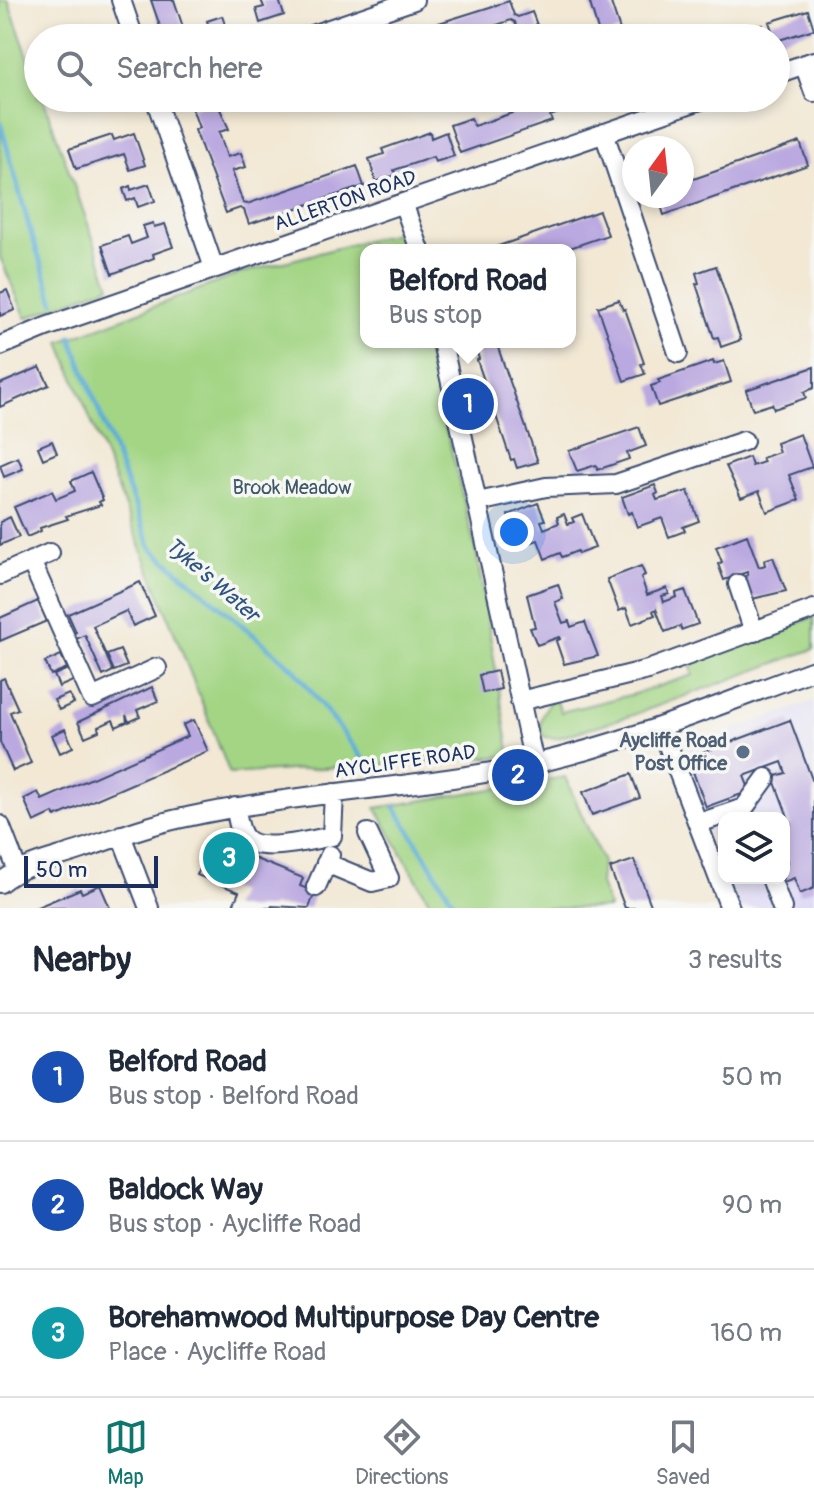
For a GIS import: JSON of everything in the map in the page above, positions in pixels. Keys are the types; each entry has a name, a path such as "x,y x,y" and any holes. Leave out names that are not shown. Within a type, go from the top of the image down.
{"street":[{"path":"121,0 129,24"},
{"path":"344,24 414,0"},
{"path":"790,69 809,63 814,92"},
{"path":"160,112 214,268"},
{"name":"ALLERTON ROAD","path":"0,346 46,327 665,112"},
{"path":"604,133 678,353"},
{"path":"403,203 418,244"},
{"path":"443,348 534,763"},
{"path":"478,502 546,487 616,484 744,441"},
{"path":"0,575 50,553"},
{"path":"31,561 92,698 157,668"},
{"path":"738,584 754,632"},
{"path":"520,701 638,673 814,609"},
{"name":"AYCLIFFE ROAD","path":"0,883 17,869 183,817 334,793 462,778 534,763 595,748 812,677"},
{"path":"661,727 730,908"},
{"path":"747,812 766,778"},
{"path":"316,887 331,851 334,793"},
{"path":"235,807 242,835 252,844 265,846 332,836"},
{"path":"699,823 718,819"},
{"path":"0,825 17,869"},
{"path":"326,863 372,882 389,878 368,833"},
{"path":"121,835 149,908"},
{"path":"773,884 782,908"}],"shaded area":[{"path":"814,701 814,908 737,908 728,884 790,884 790,812 718,812 718,856 679,750"}],"green space":[{"path":"0,0 8,0 24,45 24,112 48,112 110,286 26,318 0,257"},
{"name":"Brook Meadow","path":"399,232 402,244 360,244 360,348 426,348 477,556 510,756 230,774 60,342 242,273"},
{"path":"814,617 814,649 630,716 557,738 544,737 540,723 549,702 556,699 561,712 634,694 693,675 690,663"},
{"path":"565,777 602,860 600,884 609,908 433,908 376,808"}],"building":[{"path":"151,0 174,0 182,24 159,24"},
{"path":"261,0 279,0 284,15 260,23 256,9 264,7"},
{"path":"589,0 610,0 618,24 596,24"},
{"path":"509,1 514,15 518,17 532,12 537,24 516,24 511,20 500,24 436,24"},
{"path":"808,10 814,29 790,37 790,24 769,22"},
{"path":"222,16 225,24 208,24 207,21"},
{"path":"193,112 221,112 229,129 219,132 227,157 241,153 246,167 232,171 243,203 357,166 364,186 249,224 244,210 240,208 226,213 195,130 199,128"},
{"path":"515,112 561,112 550,116 552,121 460,153 450,125 471,118 474,126"},
{"path":"430,132 431,138 446,132 454,156 435,162 433,157 394,170 396,175 376,182 369,159 384,154 382,149"},
{"path":"134,133 145,165 130,170 124,154 76,169 69,149 112,135 114,140"},
{"path":"800,142 808,165 694,205 694,179"},
{"path":"149,184 155,201 138,207 135,198 127,201 123,189 130,186 131,190"},
{"path":"662,208 684,208 664,215"},
{"path":"599,211 608,235 576,246 504,244"},
{"path":"153,223 154,227 165,224 173,247 112,274 102,245 128,236 131,244 147,238 143,226"},
{"path":"716,266 741,340 721,347 718,337 714,338 696,284 699,283 696,273"},
{"path":"7,290 15,310 0,316 0,293"},
{"path":"619,300 644,363 641,364 645,374 624,381 598,307"},
{"path":"498,348 538,462 517,468 514,459 511,460 476,349"},
{"path":"713,361 714,364 724,361 731,382 658,406 651,386 660,383 658,380"},
{"path":"40,367 49,385 0,407 0,384"},
{"path":"814,367 814,388 804,392 806,398 774,409 772,404 753,410 746,390"},
{"path":"639,427 646,446 627,453 629,459 597,470 596,465 577,471 569,451"},
{"path":"800,434 812,467 789,475 799,500 767,512 759,491 741,498 726,466 749,457 752,466 764,462 762,458 779,452 776,443"},
{"path":"52,441 57,453 43,459 38,447"},
{"path":"18,457 23,469 4,477 0,465"},
{"path":"91,472 103,500 99,502 101,505 66,516 68,519 40,528 41,531 27,537 14,507 52,491 56,499 75,491 71,481"},
{"path":"655,485 657,500 688,491 699,521 669,537 662,518 637,527 622,497"},
{"path":"538,503 545,520 541,521 544,529 559,523 557,517 564,514 568,524 574,522 572,518 582,514 595,548 562,557 560,553 545,559 538,540 516,548 508,515"},
{"path":"10,517 19,537 0,545 0,522"},
{"path":"747,535 759,567 765,565 764,560 773,557 786,591 752,599 744,577 748,575 747,572 724,580 716,547"},
{"path":"641,566 647,595 667,588 669,594 662,596 664,602 685,590 698,624 665,632 656,609 653,611 655,615 632,624 626,608 619,611 607,579"},
{"path":"140,582 155,616 133,626 126,611 93,626 113,671 103,676 85,635 76,639 68,614"},
{"path":"558,584 563,599 555,602 563,623 569,621 571,627 585,622 598,656 564,664 556,641 559,637 537,645 530,628 535,627 527,595"},
{"path":"38,601 47,621 0,641 0,618"},
{"path":"120,650 127,666 114,671 107,655"},
{"path":"61,655 67,668 51,675 45,662"},
{"path":"68,669 73,681 59,687 54,675"},
{"path":"497,671 501,689 483,693 479,675"},
{"path":"4,678 18,709 10,712 31,763 13,771 0,742 0,680"},
{"path":"152,687 158,701 137,710 140,717 129,722 126,715 127,722 116,727 113,720 85,737 78,722"},
{"path":"69,694 74,703 59,710 54,700"},
{"path":"194,720 208,751 55,817 53,813 34,822 24,799 38,792 42,800 188,736 183,725"},
{"path":"790,720 814,785 814,888 800,894 794,878 790,880 790,812 786,812 773,777 786,773 782,762 744,776 750,791 706,807 688,758"},
{"path":"65,729 73,747 60,753 52,735"},
{"path":"631,774 640,798 592,815 583,792"},
{"path":"211,841 303,878 300,886 315,892 309,908 232,908 239,892 197,875"},
{"path":"634,860 652,908 625,908 610,868"},
{"path":"100,885 110,908 35,908 80,889 82,893"}],"waterway":[{"name":"Tyke's Water","path":"0,122 54,302"},
{"name":"Tyke's Water","path":"71,337 151,548 294,669 370,768"},
{"name":"Tyke's Water","path":"395,807 457,908"}],"place":[{"name":"Belford Road","path":"468,404"},
{"name":"Aycliffe Road Post Office","path":"743,752"},
{"name":"Baldock Way","path":"518,775"},
{"name":"Borehamwood Multipurpose Day Centre","path":"229,858"}]}
